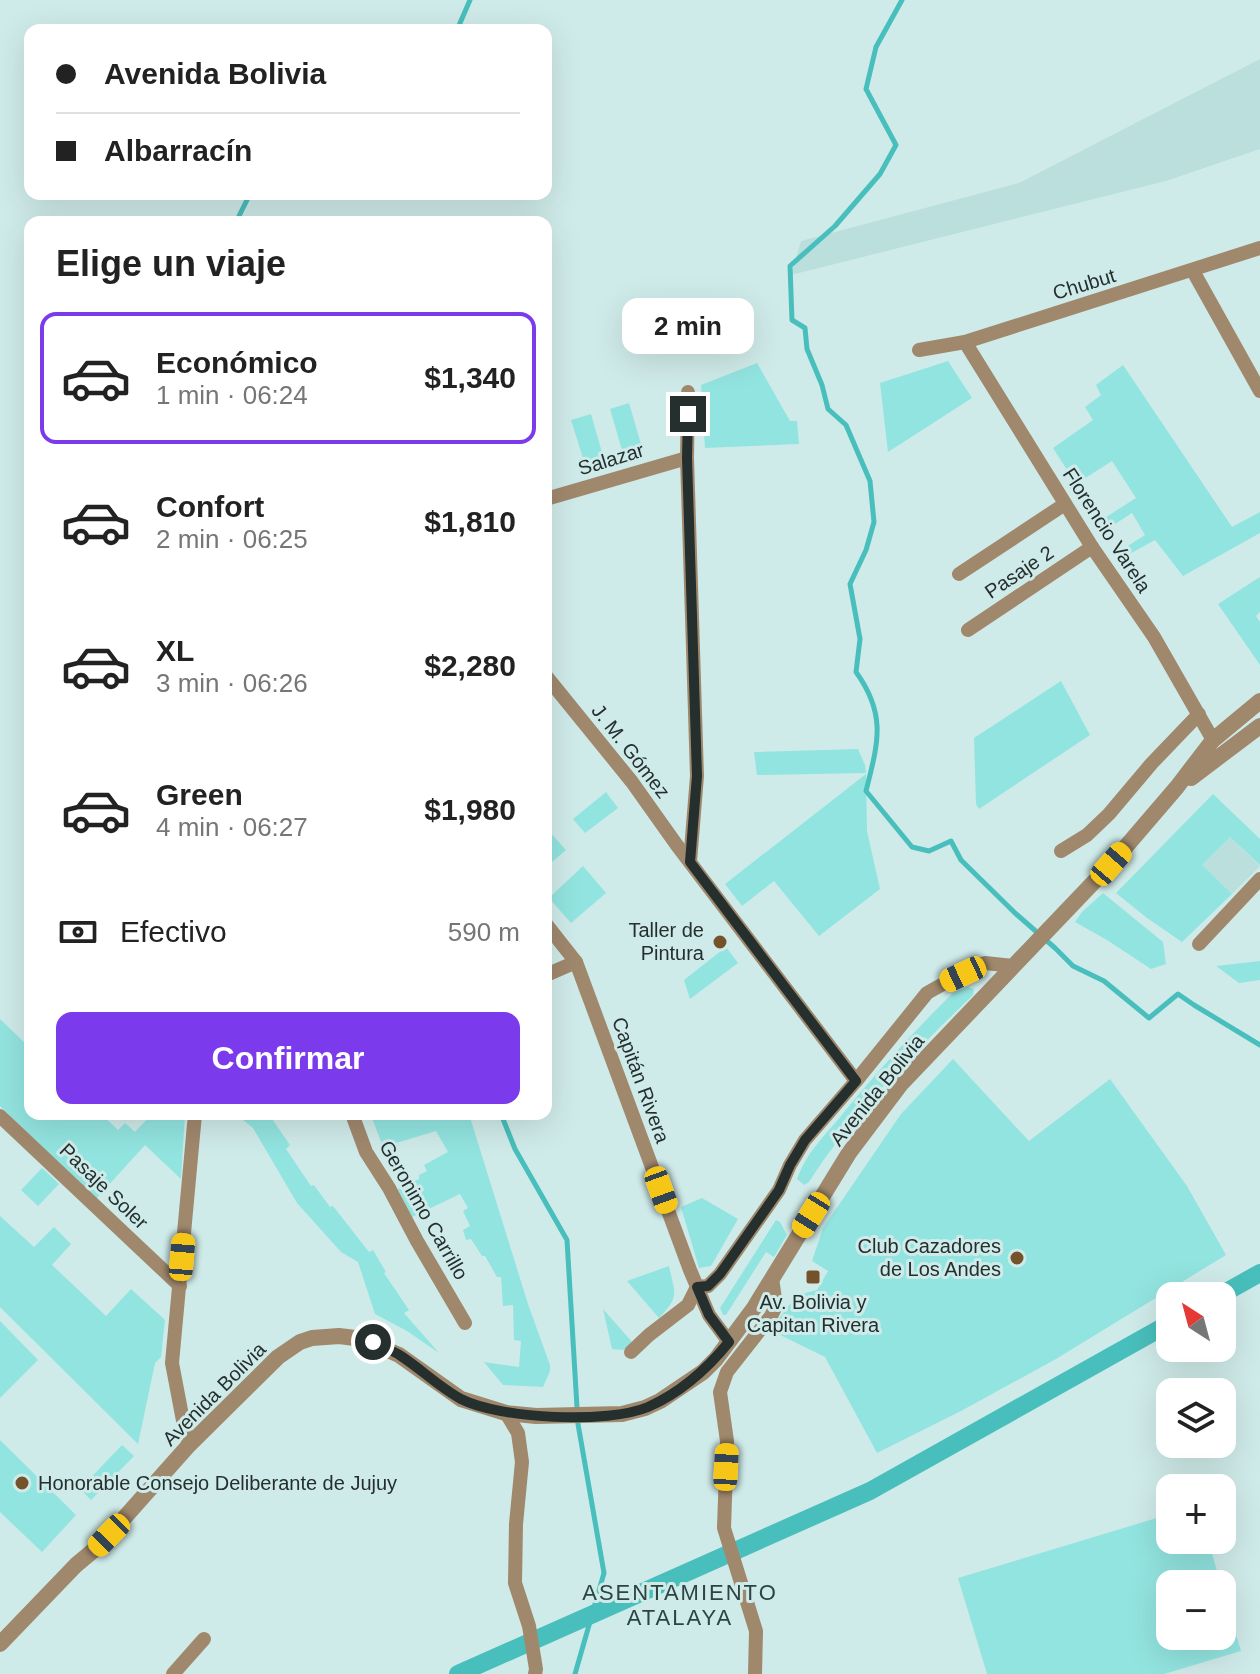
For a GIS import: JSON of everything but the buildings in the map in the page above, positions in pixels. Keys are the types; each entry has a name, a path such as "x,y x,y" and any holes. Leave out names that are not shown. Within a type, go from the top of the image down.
{"street":[{"name":"Chubut","path":"919,350 965,342 1260,248"},
{"path":"1193,271 1260,391"},
{"name":"Florencio Varela","path":"965,342 1092,547 1154,637 1213,740"},
{"path":"688,392 687,458 697,776 690,862"},
{"name":"Salazar","path":"552,497 687,458"},
{"path":"959,574 1065,504"},
{"name":"Pasaje 2","path":"968,630 1092,547"},
{"name":"J. M. Gómez","path":"552,683 632,782 856,1081"},
{"name":"Avenida Bolivia","path":"0,1644 109,1535 189,1445 278,1357 300,1342 324,1336 352,1337 373,1342 399,1355 461,1399 506,1413 536,1416 622,1414 645,1408 703,1372 754,1308 849,1153 901,1084 1111,864 1213,740 1260,701"},
{"path":"1061,851 1087,835 1109,814 1199,714"},
{"name":"Avenida Bolivia","path":"1177,787 1260,726"},
{"path":"1199,944 1260,879"},
{"name":"Capitán Rivera","path":"552,932 576,962 697,1287 709,1315 729,1342"},
{"path":"552,972 576,962"},
{"path":"631,1352 688,1305 697,1287 708,1286 720,1274 779,1190 805,1140 927,993 985,963 1013,966"},
{"name":"Pasaje Soler","path":"0,1116 180,1286"},
{"path":"189,1445 172,1363 194,1120"},
{"name":"Geronimo Carrillo","path":"354,1120 366,1152 465,1323"},
{"path":"755,1674 756,1631 724,1528 727,1441 720,1392 727,1372 776,1306 772,1278"},
{"path":"506,1413 518,1433 522,1462 516,1524 515,1583 529,1626 535,1674"},
{"path":"173,1674 204,1639"}],"shaded area":[{"path":"1260,59 1260,149 1166,181 791,275 801,241 1019,183"},
{"path":"948,361 972,398 888,452 880,383"},
{"path":"757,363 790,421 797,421 799,444 705,448 701,385"},
{"path":"1123,365 1232,527 1260,512 1260,533 1183,576 1155,540 1124,557 1120,551 1145,535 1132,513 1106,530 1100,521 1136,498 1112,461 1076,484 1053,448 1093,420 1085,407 1101,395 1096,385"},
{"path":"629,403 643,451 624,457 610,409"},
{"path":"591,414 605,463 586,468 571,420"},
{"path":"1260,577 1260,612 1256,616 1260,622 1260,665 1218,604"},
{"path":"1061,681 1090,735 979,809 976,804 974,738"},
{"path":"858,749 866,773 757,775 754,752"},
{"path":"866,774 867,831 880,889 819,936 774,881 742,906 725,884"},
{"path":"606,792 618,808 585,833 573,819"},
{"path":"1213,794 1260,839 1260,865 1230,837 1202,865 1232,894 1182,942 1116,893"},
{"path":"552,835 566,850 552,862"},
{"path":"1230,837 1260,866 1232,894 1202,865"},
{"path":"583,866 606,893 571,923 552,901 552,895"},
{"path":"1103,893 1163,942 1166,964 1151,969 1075,922"},
{"path":"726,947 738,963 690,999 684,980"},
{"path":"1260,961 1260,980 1239,983 1216,966"},
{"path":"968,987 974,989 973,995 865,1107 809,1182 804,1185 797,1179 814,1148 879,1071 954,992"},
{"path":"0,1019 24,1042 24,1120 107,1120 118,1130 125,1123 135,1132 146,1120 185,1120 181,1179 145,1145 96,1199 0,1106"},
{"name":"Club Cazadores de Los Andes","path":"953,1059 1029,1141 1110,1079 1187,1186 1226,1255 1182,1282 1156,1282 1156,1298 1056,1359 877,1453 825,1357 770,1330 797,1295 817,1290 828,1271 812,1261 823,1228 901,1114"},
{"path":"243,1120 273,1120 290,1145 286,1149 311,1186 314,1185 330,1207 333,1206 369,1252 373,1250 384,1273 409,1310 404,1313 439,1353 375,1314 358,1262 341,1252 297,1203 253,1128"},
{"path":"373,1120 471,1120 550,1365 543,1387 503,1385 484,1362 519,1367 521,1341 514,1340 513,1305 503,1306 501,1277 497,1277 471,1239 466,1240 463,1230 470,1226 463,1211 468,1208 460,1194 412,1217 398,1189 419,1179 419,1175 427,1171 424,1165 448,1152 436,1131 383,1147"},
{"path":"42,1168 59,1184 38,1206 21,1190"},
{"path":"702,1198 738,1219 711,1266 699,1268 681,1207"},
{"path":"0,1216 34,1247 54,1227 71,1244 52,1265 106,1316 131,1289 165,1320 161,1357 155,1363 138,1444 0,1307"},
{"path":"776,1220 787,1235 774,1257 766,1252 726,1315 723,1315 720,1308"},
{"path":"669,1266 674,1294 670,1305 659,1318 627,1281"},
{"path":"603,1309 632,1342 623,1350 612,1349"},
{"path":"0,1321 38,1360 0,1398"},
{"path":"0,1440 76,1515 42,1552 0,1512"},
{"path":"122,1445 134,1456 91,1500 80,1489"},
{"path":"1156,1518 1156,1554 1212,1554 1217,1570 1156,1570 1156,1650 1236,1650 1236,1634 1241,1651 1164,1674 987,1674 958,1578"}],"waterway":[{"path":"460,24 470,0"},
{"path":"902,0 876,47 866,89 896,145 880,174 835,226 790,266 792,320 805,328 807,349 828,409 846,425 870,481 874,522 866,550 850,584 860,639 856,672 866,687 876,716 876,744 866,791 912,847 929,851 951,841 961,860 1073,966 1104,981 1149,1018 1178,994 1260,1045"},
{"path":"239,216 247,200"},
{"path":"503,1120 515,1149 567,1240 578,1424 604,1573 575,1674"},
{"path":"1236,1286 1260,1273"},
{"path":"458,1674 870,1491 1156,1331"}],"place":[{"name":"Taller de Pintura","path":"720,942"},
{"name":"Club Cazadores de Los Andes","path":"1017,1258"},
{"name":"Av. Bolivia y Capitan Rivera","path":"813,1277"},
{"name":"Honorable Consejo Deliberante de Jujuy","path":"22,1483"}],"district":[{"name":"ASENTAMIENTO ATALAYA","path":"680,1604"}],"route":[{"path":"373,1342 399,1355 461,1399 506,1413 536,1416 622,1414 660,1401 703,1372 729,1342 709,1315 697,1287 708,1286 720,1274 779,1190 805,1140 856,1081 690,862 697,776 688,414"}]}
